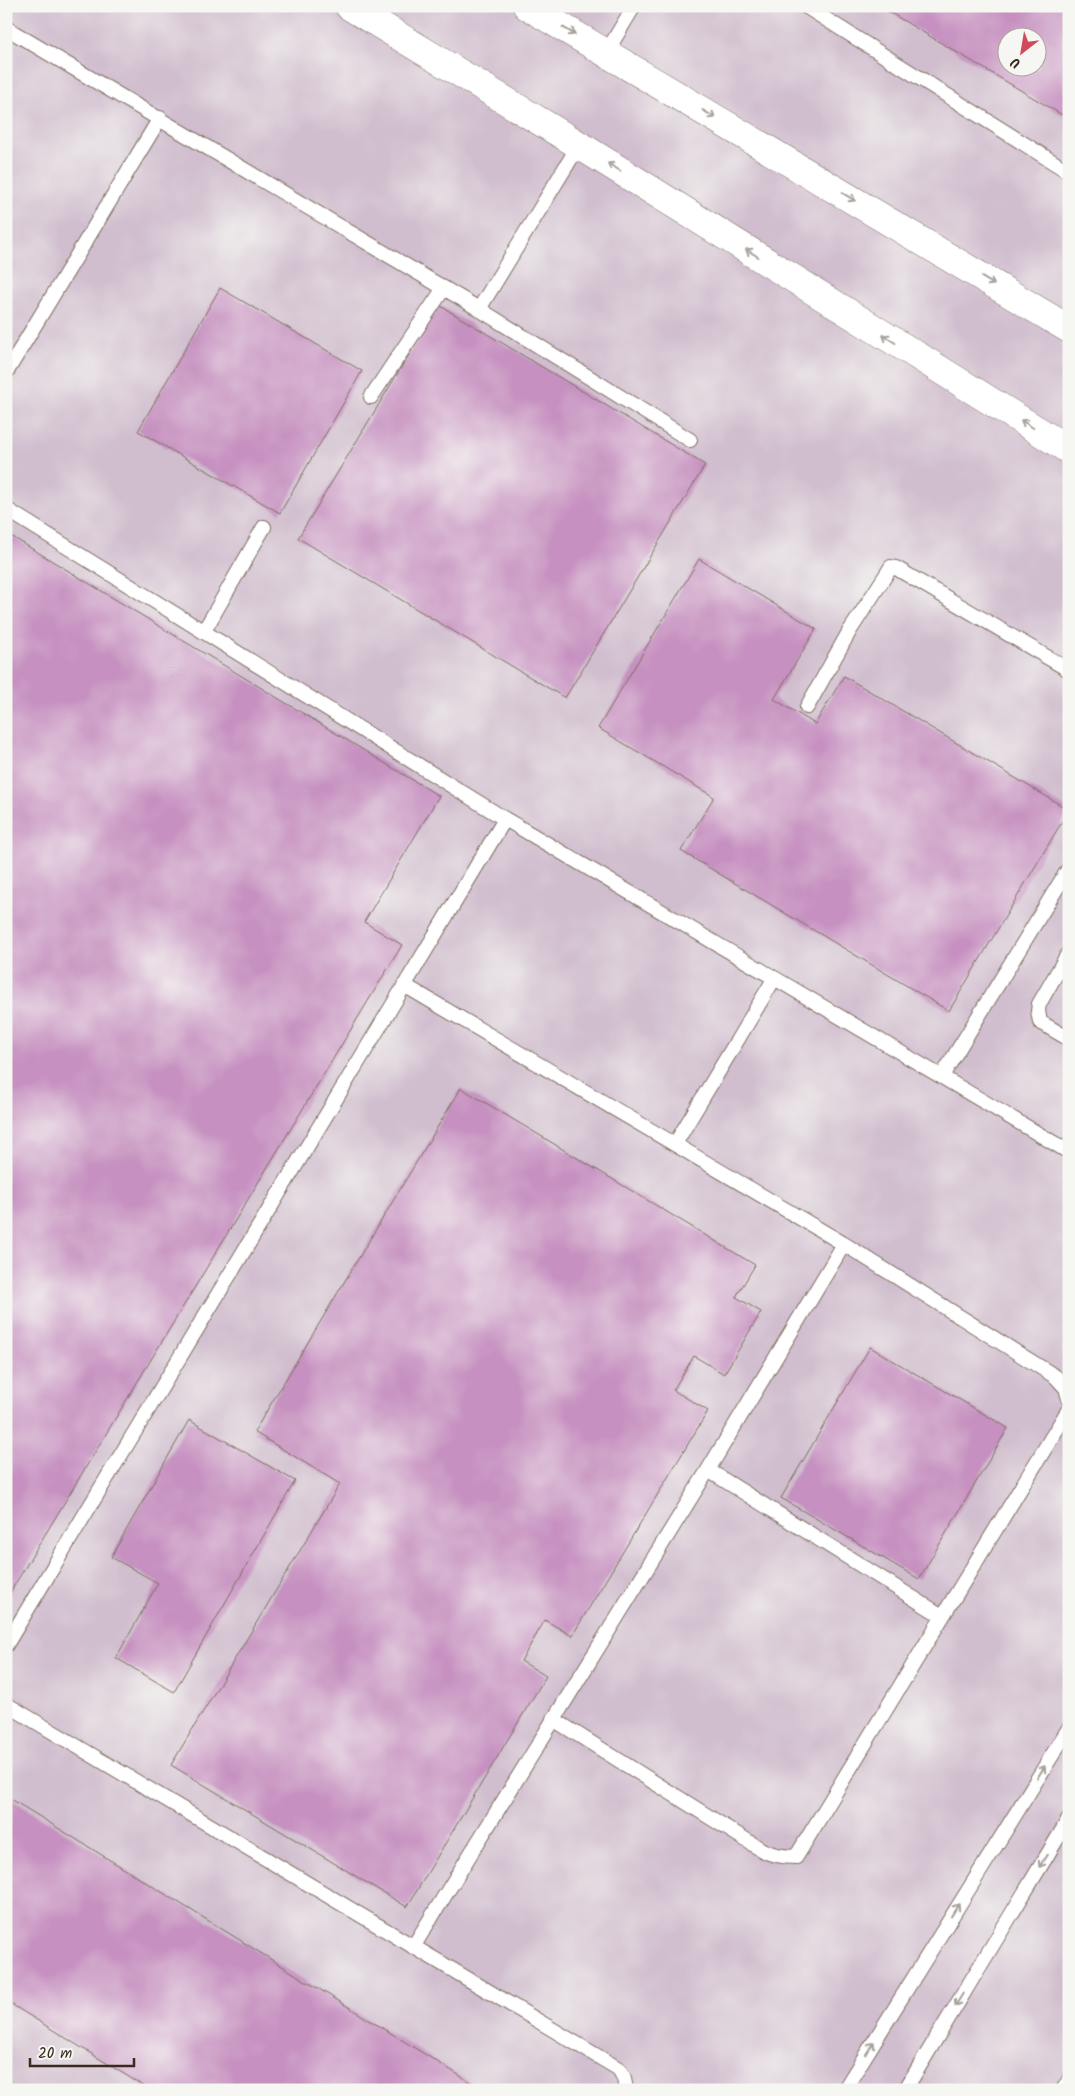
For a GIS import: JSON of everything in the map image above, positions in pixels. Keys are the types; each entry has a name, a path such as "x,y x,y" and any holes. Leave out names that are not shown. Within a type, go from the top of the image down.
{"street":[{"path":"349,6 579,145 1069,450"},
{"path":"527,6 1069,329"}],"lane":[{"path":"606,53 634,6"},
{"path":"805,6 1069,172"},
{"path":"6,28 444,288 690,440"},
{"path":"6,373 160,118"},
{"path":"478,309 579,145"},
{"path":"371,397 444,288"},
{"path":"6,510 505,819 1069,1152"},
{"path":"204,631 264,527"},
{"path":"807,707 849,632 891,567 896,568 1069,670"},
{"path":"6,1645 505,819"},
{"path":"942,1076 1069,868"},
{"path":"1069,952 1039,1004 1038,1011 1040,1022 1069,1039"},
{"path":"675,1144 774,979"},
{"path":"404,985 844,1244 1056,1377 1066,1388 1069,1399"},
{"path":"413,1947 708,1470 844,1244"},
{"path":"553,1719 762,1850 784,1858 796,1857 1069,1409"},
{"path":"708,1470 942,1616"},
{"path":"6,1704 619,2069 624,2078 626,2090"},
{"path":"844,2090 1069,1728"},
{"path":"905,2090 1069,1819"},
{"path":"1063,2090 1069,2080"}],"shaded area":[{"path":"6,6 1069,6 1069,2090 6,2090"}],"building":[{"path":"879,6 1069,6 1069,119 1000,78 1048,78 1048,28 998,28 998,77"},
{"path":"220,288 362,371 280,513 138,431"},
{"path":"439,305 705,465 565,698 298,538"},
{"path":"6,533 439,796 364,922 402,945 6,1599"},
{"path":"699,559 816,629 774,699 815,724 844,676 1069,810 949,1011 681,851 714,797 598,728"},
{"path":"461,1088 755,1265 736,1297 761,1312 724,1374 694,1356 673,1390 708,1411 572,1636 545,1620 521,1661 546,1676 407,1907 171,1765 340,1484 254,1432"},
{"path":"870,1347 1008,1428 919,1579 781,1498"},
{"path":"189,1420 295,1481 174,1692 116,1658 158,1583 111,1557"},
{"path":"6,1796 483,2090 150,2090 6,2001"}]}
